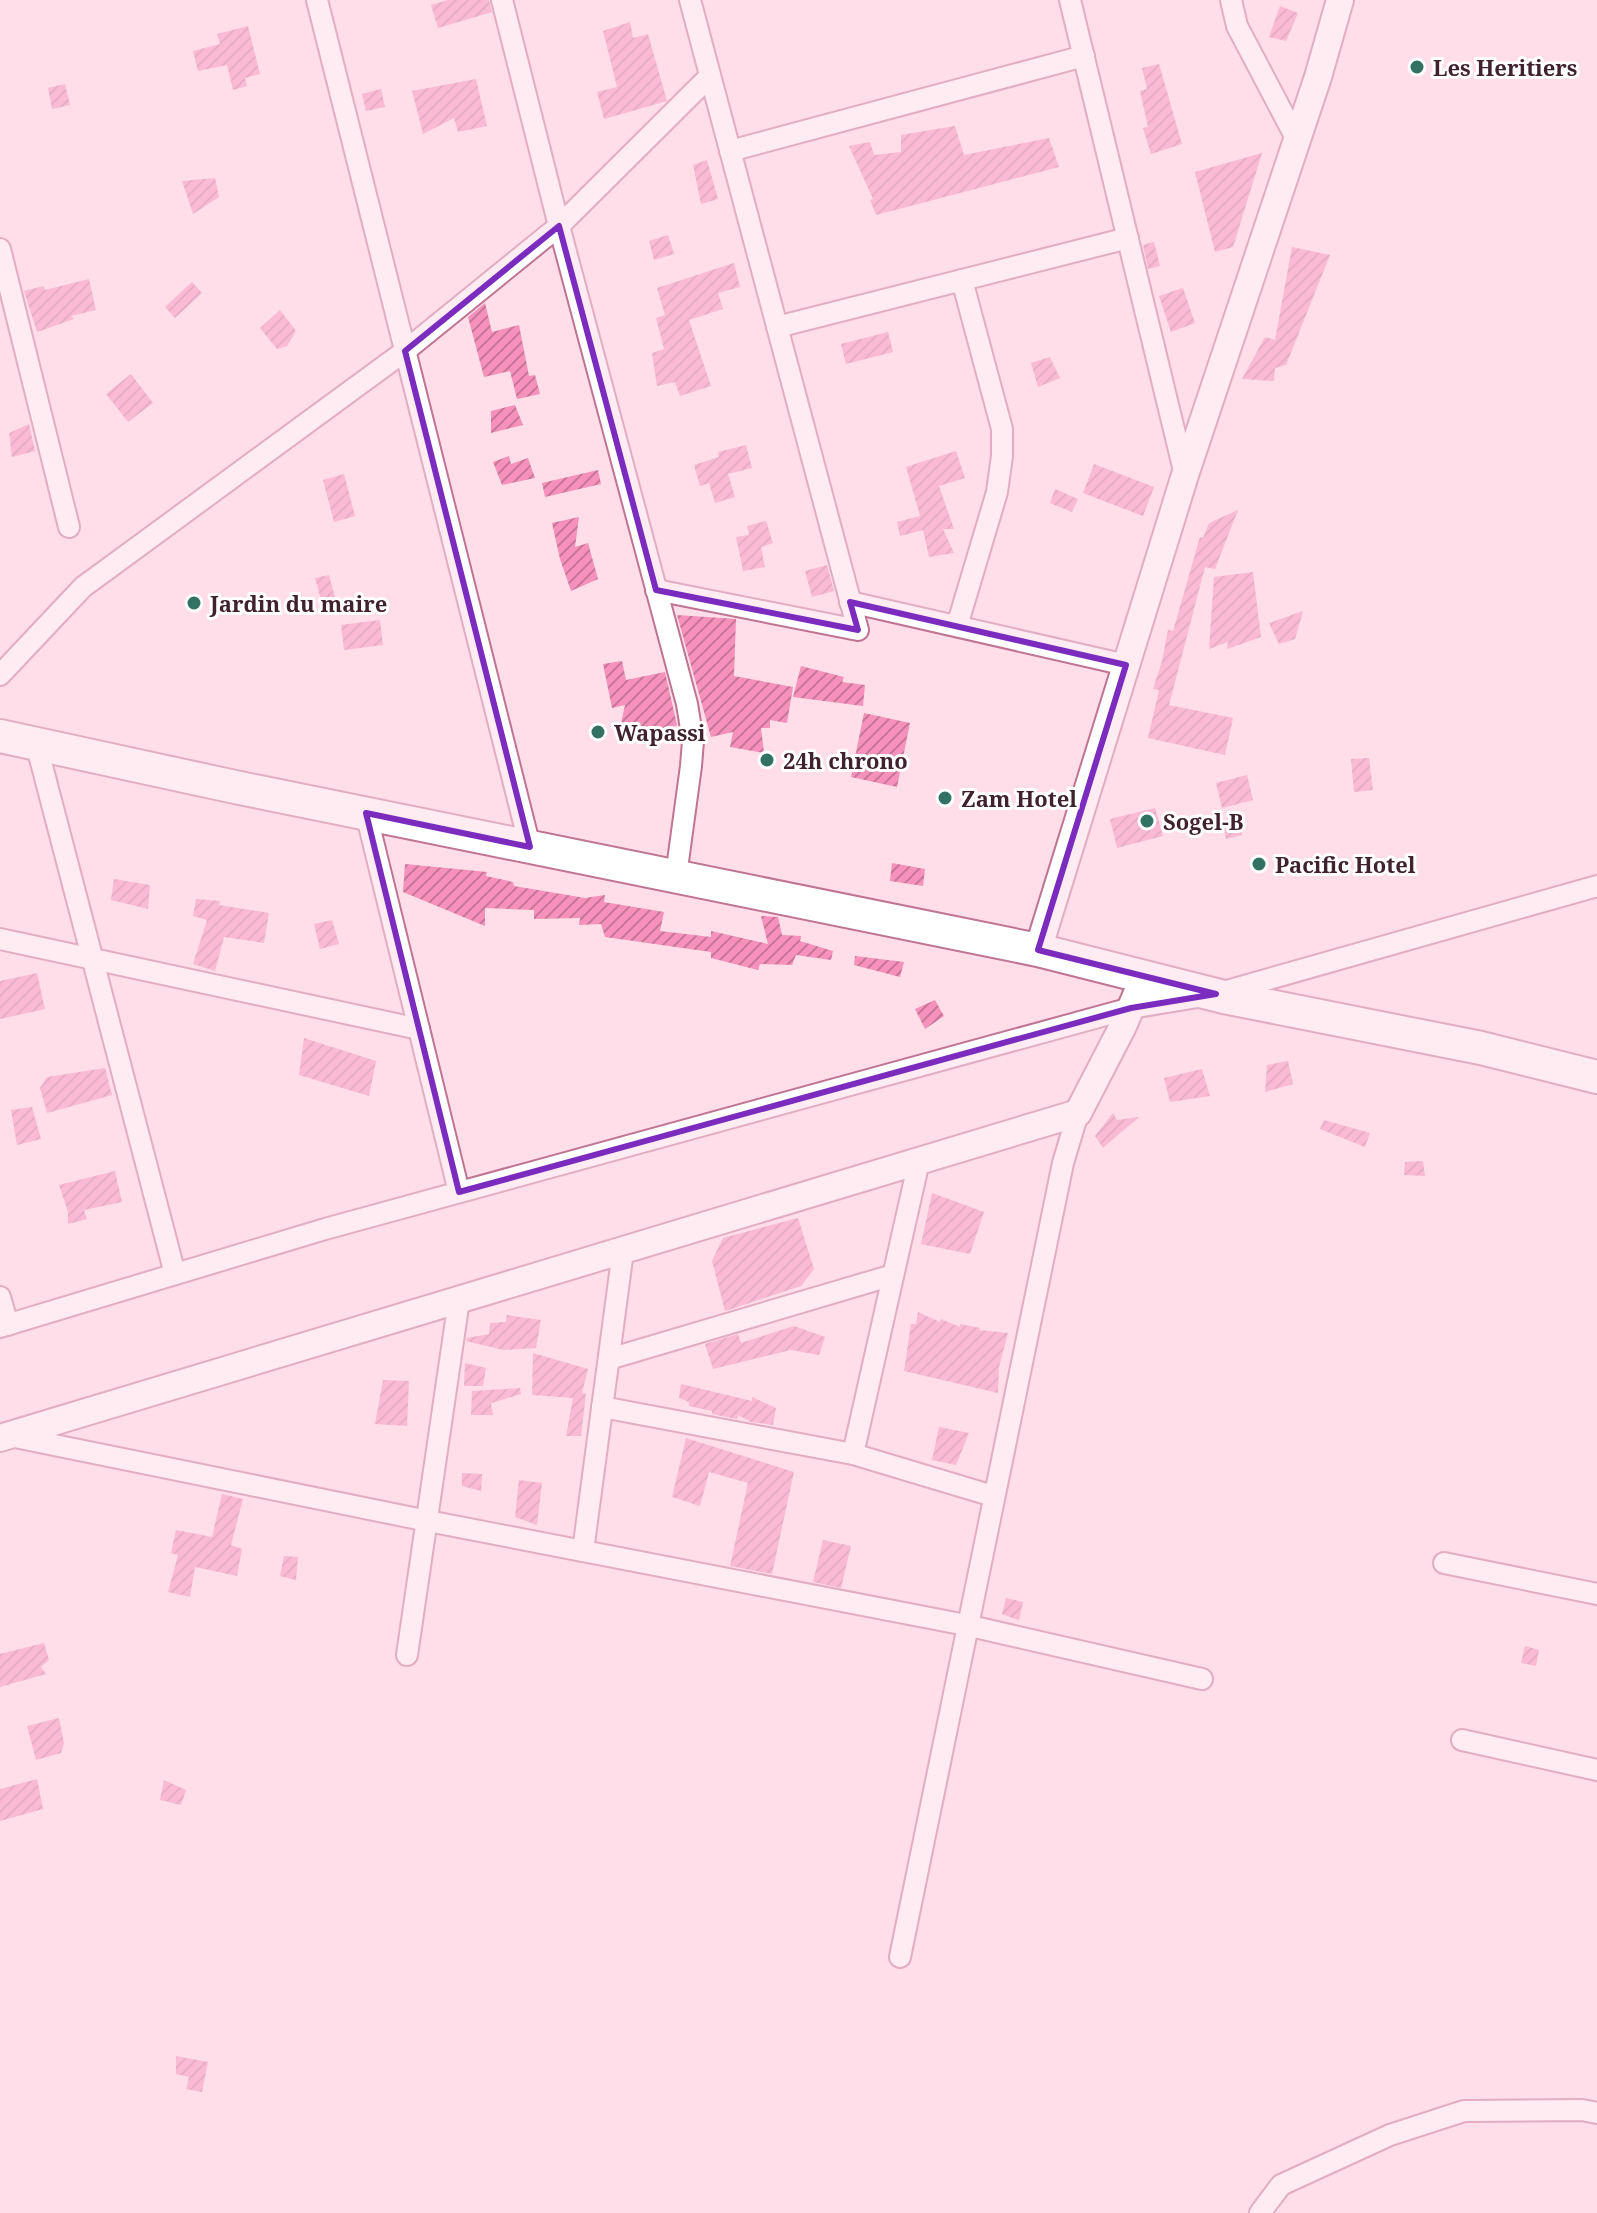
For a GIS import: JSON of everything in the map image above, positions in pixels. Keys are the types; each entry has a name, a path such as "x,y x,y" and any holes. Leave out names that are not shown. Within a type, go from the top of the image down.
{"main road":[{"path":"0,736 1038,950 1216,994 1481,1048 1597,1077"}],"street":[{"path":"317,0 530,847"},
{"path":"502,0 687,704 693,741 676,876"},
{"path":"656,590 858,630 690,0"},
{"path":"1070,0 1185,475"},
{"path":"1231,0 1237,26 1297,140"},
{"path":"1038,950 1185,475 1297,140 1340,0"},
{"path":"730,151 1084,56"},
{"path":"0,675 83,587 405,351 559,226 710,76"},
{"path":"777,327 1128,238"},
{"path":"0,249 69,527"},
{"path":"957,626 997,492 1002,456 1002,429 962,280"},
{"path":"850,602 1126,665"},
{"path":"36,743 175,1274"},
{"path":"366,813 459,1192"},
{"path":"0,1297 4,1326 325,1229 1131,1008 1216,994 1597,886"},
{"path":"0,939 419,1029"},
{"path":"900,1957 1063,1163 1078,1113 1144,977"},
{"path":"4,1437 1078,1113"},
{"path":"853,1454 919,1161"},
{"path":"583,1551 623,1251"},
{"path":"609,1359 893,1275"},
{"path":"407,1655 459,1300"},
{"path":"602,1407 853,1454 993,1496"},
{"path":"4,1437 966,1625 1202,1679"},
{"path":"1444,1563 1597,1594"},
{"path":"1462,1740 1597,1770"},
{"path":"1260,2213 1281,2185 1390,2135 1464,2111 1582,2110 1597,2113"}],"highlighted area":[{"path":"559,226 656,590 858,630 850,602 1126,665 1038,950 1216,994 1131,1008 459,1192 366,813 530,847 405,351"}],"building":[{"path":"448,0 489,0 492,12 438,28 431,5"},
{"path":"1280,6 1298,13 1286,41 1269,37"},
{"path":"630,22 633,38 648,34 667,101 604,119 597,92 617,87 603,31"},
{"path":"248,26 260,74 245,78 247,86 233,90 227,65 198,71 193,51 220,44 217,34"},
{"path":"1159,64 1182,144 1151,154 1143,128 1148,127 1140,91 1147,89 1142,68"},
{"path":"476,79 487,126 458,132 454,118 423,134 412,91"},
{"path":"65,84 70,105 52,109 48,88"},
{"path":"381,89 385,107 366,111 362,94"},
{"path":"955,126 964,155 1049,138 1059,167 876,215 870,200 873,199 849,146 870,142 874,155 901,152 901,135"},
{"path":"1262,153 1233,247 1215,252 1195,172"},
{"path":"707,160 718,199 701,204 693,165"},
{"path":"215,178 219,197 193,214 182,181"},
{"path":"668,235 674,254 654,260 649,241"},
{"path":"1154,242 1160,266 1148,269 1143,245"},
{"path":"1292,247 1330,255 1286,365 1275,368 1274,381 1242,379 1265,337 1275,340"},
{"path":"734,263 740,287 718,293 723,309 689,320 711,386 680,396 675,382 657,386 652,353 664,349 656,318 665,315 657,288"},
{"path":"89,279 96,310 71,316 74,319 37,332 24,291 44,286 45,290"},
{"path":"192,282 202,293 175,318 165,307"},
{"path":"1183,288 1195,323 1171,332 1159,296"},
{"path":"485,303 492,332 519,325 529,376 535,375 540,394 517,399 510,371 484,377 468,317"},
{"path":"280,310 296,331 287,346 277,349 260,328"},
{"path":"888,332 893,352 846,364 841,344"},
{"path":"1050,357 1060,378 1038,387 1031,363"},
{"path":"131,374 153,403 128,422 106,394"},
{"path":"515,405 523,425 491,433 491,411"},
{"path":"29,424 35,451 12,457 9,433"},
{"path":"746,445 752,468 728,474 735,497 715,503 709,483 700,486 694,465 719,457 718,452"},
{"path":"956,451 965,478 939,486 954,529 943,529 954,553 929,557 923,530 900,536 897,522 920,516 906,467"},
{"path":"509,456 511,464 528,458 535,478 502,485 493,462"},
{"path":"1094,464 1154,487 1143,516 1083,493"},
{"path":"598,470 601,484 545,497 542,483"},
{"path":"344,474 355,516 334,522 323,480"},
{"path":"1055,489 1078,499 1072,512 1050,503"},
{"path":"1238,510 1215,569 1205,567 1169,705 1233,718 1225,755 1148,738 1159,690 1153,689 1168,630 1173,631 1200,537 1203,538 1209,523"},
{"path":"579,517 575,547 588,543 598,579 571,591 552,523"},
{"path":"766,521 773,543 761,547 765,567 743,571 736,537 749,535 747,526"},
{"path":"827,565 834,591 812,597 805,571"},
{"path":"1253,572 1261,637 1227,649 1228,642 1209,649 1214,577"},
{"path":"329,575 335,597 321,600 315,578"},
{"path":"1303,611 1295,639 1279,644 1269,623"},
{"path":"677,615 736,619 734,676 793,687 787,723 770,720 770,728 761,728 764,753 730,747 733,732 711,737"},
{"path":"380,620 383,645 344,650 341,625"},
{"path":"622,661 626,680 665,672 677,725 655,739 621,724 625,705 612,708 603,664"},
{"path":"801,666 844,677 842,682 865,685 863,706 793,697"},
{"path":"864,713 910,723 897,787 851,777"},
{"path":"1369,758 1373,790 1354,792 1351,759"},
{"path":"1247,775 1253,800 1222,808 1216,783"},
{"path":"1155,808 1163,836 1117,848 1110,819"},
{"path":"1237,816 1242,835 1226,839 1222,820"},
{"path":"892,863 925,869 923,886 890,881"},
{"path":"405,864 487,872 486,876 513,882 514,886 585,898 605,895 604,902 664,912 660,931 711,937 711,931 768,944 761,916 778,917 782,935 801,936 800,941 833,951 831,960 796,955 792,965 760,964 758,970 711,958 711,952 605,937 601,924 579,925 580,918 534,919 534,910 485,908 485,926 403,892"},
{"path":"114,879 150,885 148,909 111,900"},
{"path":"196,899 220,901 219,905 269,913 264,943 224,937 215,971 193,964 207,920 193,916"},
{"path":"332,920 339,944 320,949 314,924"},
{"path":"855,956 904,962 900,977 854,965"},
{"path":"37,973 45,1009 0,1019 0,981"},
{"path":"935,1000 944,1016 925,1029 915,1009"},
{"path":"304,1038 376,1061 369,1096 299,1075"},
{"path":"1288,1061 1293,1084 1265,1092 1267,1065"},
{"path":"105,1068 112,1095 47,1113 40,1088 47,1077"},
{"path":"1202,1069 1210,1096 1170,1102 1164,1078"},
{"path":"32,1107 41,1139 17,1145 11,1110"},
{"path":"1113,1113 1117,1120 1139,1117 1103,1148 1095,1136"},
{"path":"1324,1120 1370,1133 1365,1147 1320,1129"},
{"path":"1423,1161 1425,1176 1404,1175 1405,1162"},
{"path":"115,1171 122,1202 84,1210 87,1219 68,1224 68,1212 59,1185"},
{"path":"932,1193 984,1212 970,1254 921,1244"},
{"path":"798,1218 814,1269 801,1286 725,1311 712,1261 723,1238"},
{"path":"918,1312 960,1327 960,1324 1008,1333 999,1367 998,1393 904,1371 911,1324 916,1324"},
{"path":"507,1315 541,1320 536,1348 503,1350 466,1341 467,1338 489,1334 490,1323 506,1322"},
{"path":"794,1326 825,1337 819,1355 791,1350 713,1369 705,1344 738,1334 741,1343"},
{"path":"533,1353 588,1369 582,1393 586,1394 581,1436 566,1436 573,1398 532,1395"},
{"path":"465,1363 486,1368 483,1386 464,1386"},
{"path":"383,1380 409,1381 407,1426 375,1424"},
{"path":"681,1384 752,1401 752,1397 776,1408 773,1425 751,1422 738,1415 737,1419 712,1414 712,1411 689,1406 689,1402 679,1398"},
{"path":"520,1388 521,1394 491,1403 493,1415 471,1415 472,1391"},
{"path":"939,1427 969,1433 956,1465 932,1460"},
{"path":"686,1438 794,1472 772,1574 730,1566 748,1483 709,1472 700,1506 672,1497"},
{"path":"462,1473 482,1474 481,1491 462,1486"},
{"path":"519,1480 542,1483 537,1525 515,1517"},
{"path":"222,1494 243,1499 231,1545 242,1549 237,1576 195,1567 190,1597 168,1592 178,1555 171,1553 176,1530 212,1537"},
{"path":"823,1540 851,1546 841,1588 813,1582"},
{"path":"284,1556 298,1557 296,1580 280,1576"},
{"path":"1006,1598 1023,1602 1019,1620 1002,1614"},
{"path":"44,1643 49,1660 41,1667 46,1674 0,1687 0,1654"},
{"path":"1525,1646 1539,1650 1536,1666 1521,1663"},
{"path":"59,1718 64,1743 61,1753 36,1760 27,1726"},
{"path":"37,1779 43,1809 0,1821 0,1789"},
{"path":"164,1780 186,1790 181,1805 160,1800"},
{"path":"176,2056 208,2062 202,2092 186,2089 189,2077 176,2074"}],"place":[{"name":"Les Heritiers","path":"1417,67"},
{"name":"Jardin du maire","path":"194,603"},
{"name":"Wapassi","path":"598,732"},
{"name":"24h chrono","path":"767,760"},
{"name":"Zam Hotel","path":"945,798"},
{"name":"Sogel-B","path":"1147,821"},
{"name":"Pacific Hotel","path":"1259,864"}]}
